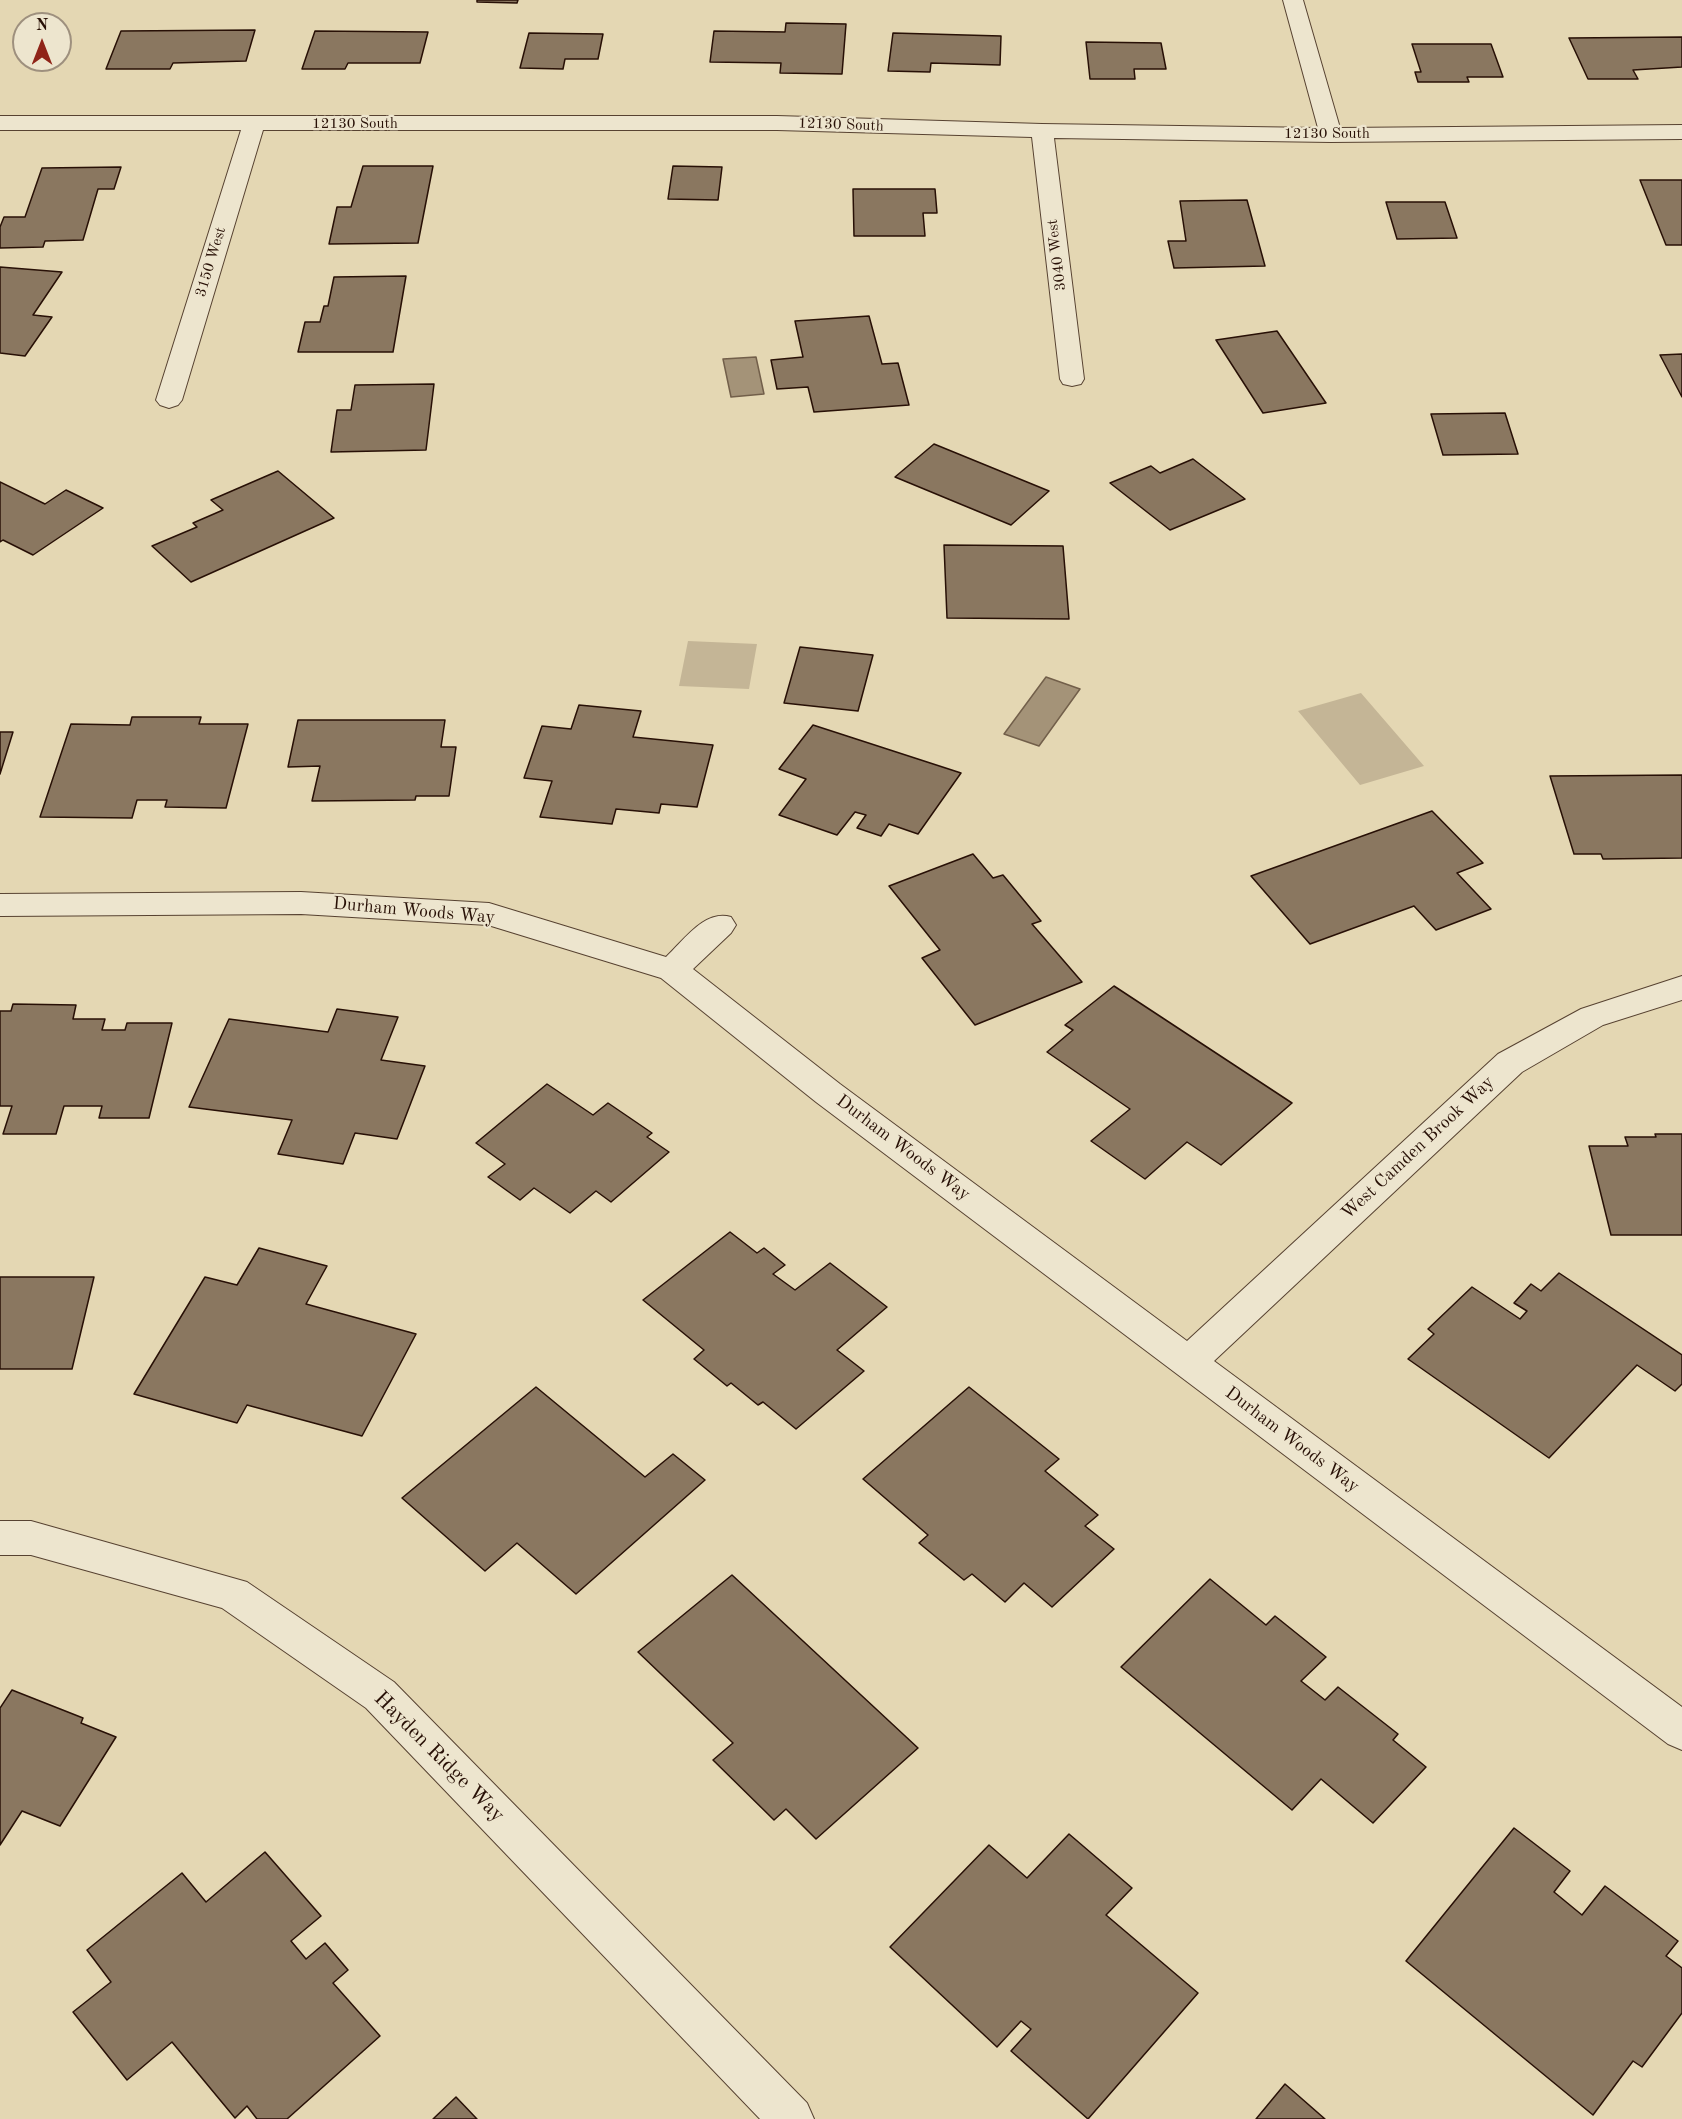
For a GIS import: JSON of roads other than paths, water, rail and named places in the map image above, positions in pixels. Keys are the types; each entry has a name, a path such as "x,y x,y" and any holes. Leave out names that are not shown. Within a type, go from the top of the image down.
{"street":[{"path":"1293,0 1331,135"},
{"name":"12130 South","path":"0,123 777,123 1042,131 1331,135 1682,132"},
{"name":"3150 West","path":"169,400 254,124"},
{"name":"3040 West","path":"1042,131 1072,379"},
{"name":"Durham Woods Way","path":"0,905 301,903 489,914 672,970 828,1093 1682,1731"},
{"path":"672,970 720,925"},
{"name":"West Camden Brook Way","path":"1189,1362 1510,1063 1592,1017 1682,988"},
{"name":"Hayden Ridge Way","path":"0,1538 31,1538 233,1594 380,1695 792,2119"}]}
